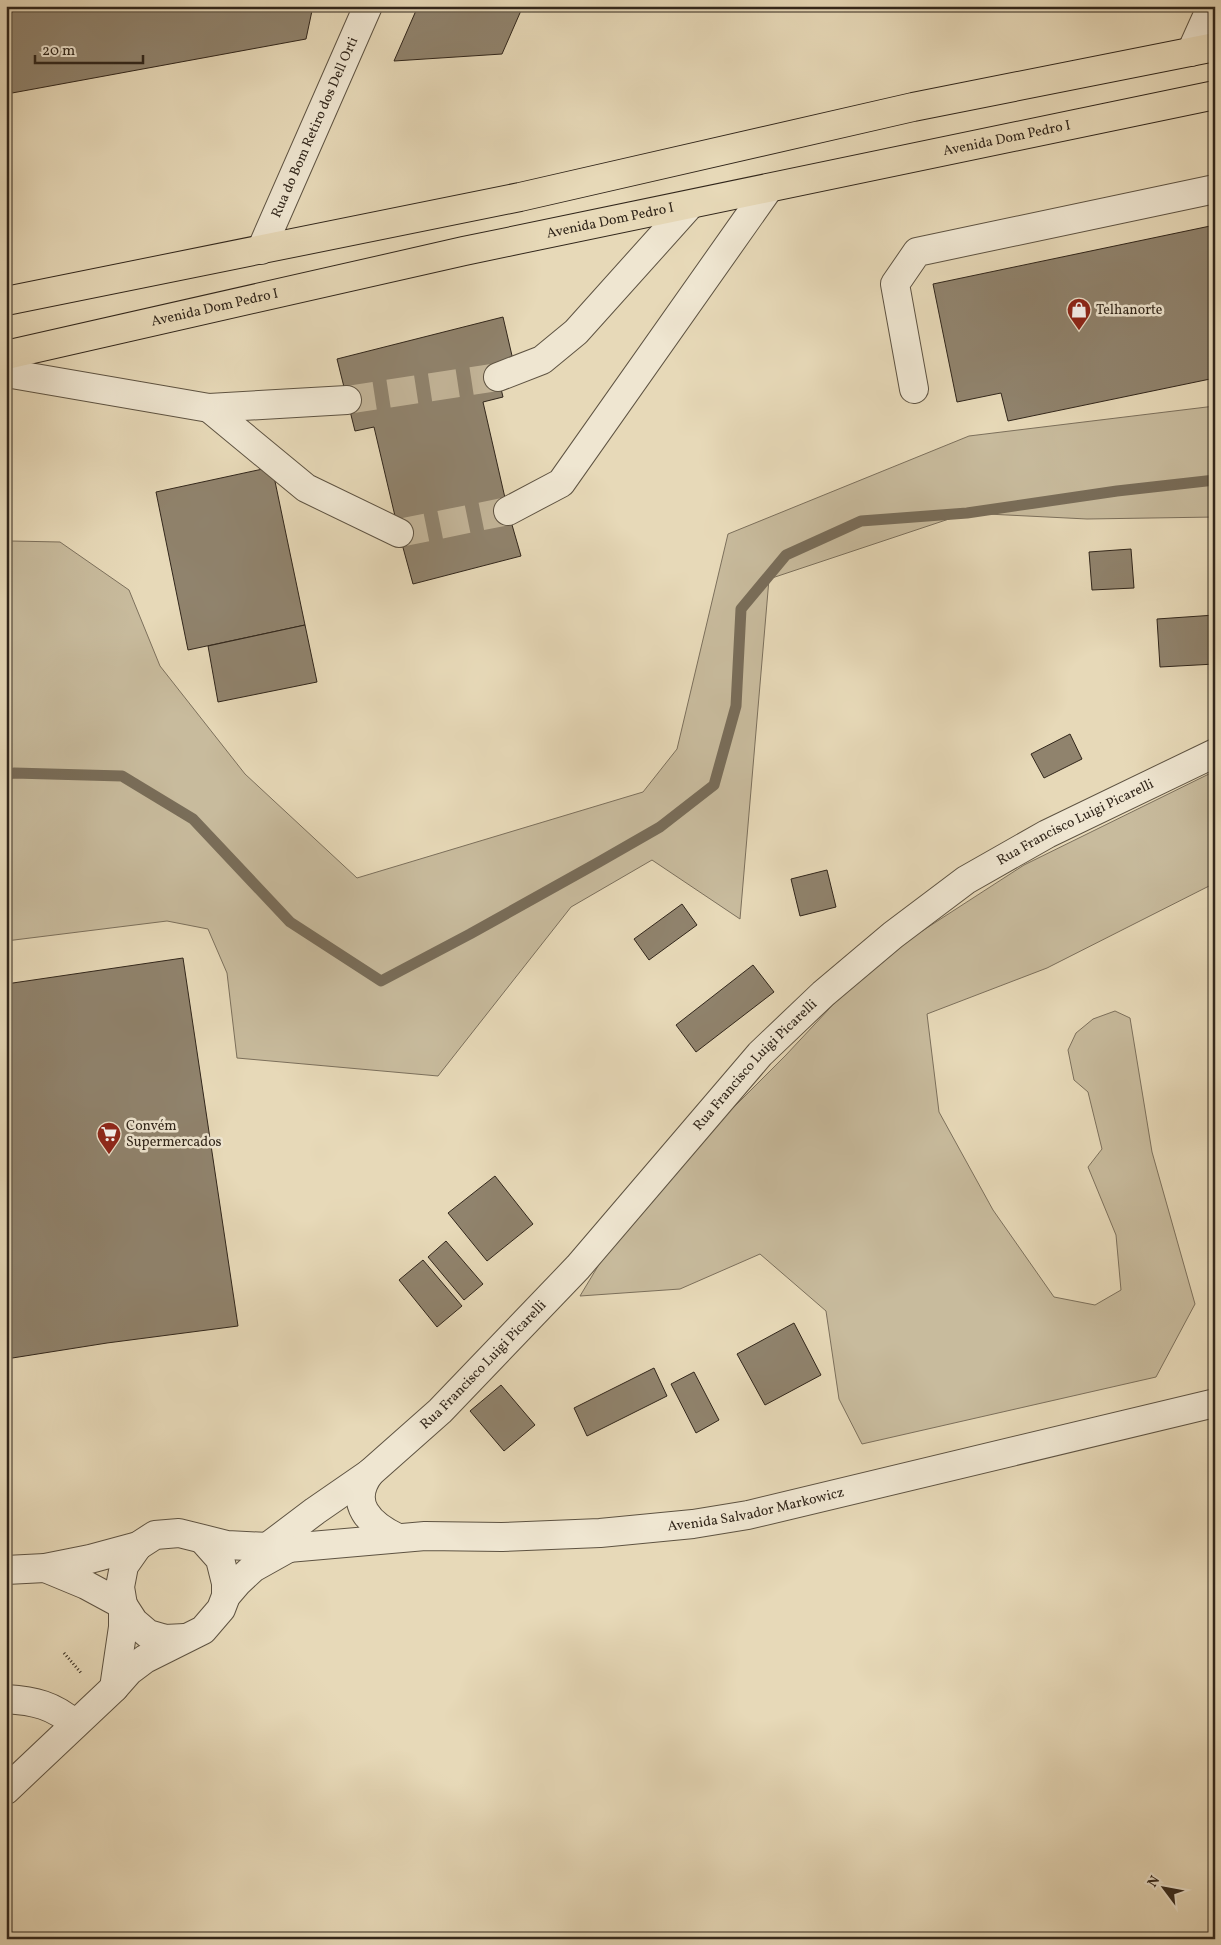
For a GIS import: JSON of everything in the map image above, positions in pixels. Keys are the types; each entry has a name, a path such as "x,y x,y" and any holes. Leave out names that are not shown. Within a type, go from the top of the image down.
{"main road":[{"path":"6,301 520,197 913,107 1203,49"},
{"name":"Avenida Dom Pedro I","path":"6,355 464,251 1215,95"}],"street":[{"name":"Rua do Bom Retiro dos Dell Orti","path":"261,250 368,6"},
{"path":"1203,49 1209,12 1214,6"},
{"path":"508,511 561,483 769,188"},
{"path":"914,389 895,284 917,252 1215,189"},
{"path":"498,377 542,360 576,332 690,204"},
{"path":"6,373 209,408 347,400"},
{"path":"209,408 306,488 399,533"},
{"name":"Rua Francisco Luigi Picarelli","path":"226,1596 253,1568 342,1491 370,1473 440,1411 578,1267 760,1054 830,988 893,935 966,880 1047,834 1215,753"},
{"name":"Avenida Salvador Markowicz","path":"204,1541 226,1546 277,1548 398,1538 600,1533 693,1524 748,1515 1215,1403"},
{"path":"370,1473 361,1490 360,1500 363,1510 370,1520 398,1538"},
{"path":"6,1570 45,1568 90,1559 138,1546 155,1535 179,1533 204,1541 220,1558 226,1583 226,1596 221,1609 203,1630 145,1659 129,1671 114,1688 6,1790"},
{"path":"114,1688 121,1647 123,1605 120,1587 124,1566 138,1546"},
{"path":"45,1568 86,1585 123,1605 134,1622 148,1634 165,1639 185,1638"},
{"path":"6,1699 52,1707 75,1724"}],"shaded area":[{"path":"1215,406 1215,517 1087,519 967,513 769,579 740,919 652,860 571,907 438,1076 237,1058 227,973 208,929 167,921 6,941 6,548 11,541 60,542 129,590 160,666 245,774 357,878 643,792 677,749 728,534 969,436"},
{"path":"1215,771 1215,883 1047,968 927,1014 939,1112 993,1210 1054,1297 1095,1305 1121,1290 1116,1235 1088,1167 1102,1149 1088,1092 1074,1080 1068,1050 1076,1033 1093,1019 1115,1011 1130,1018 1152,1152 1195,1304 1156,1377 862,1444 839,1399 826,1311 760,1254 680,1289 580,1296 633,1208 786,1055 871,964 1024,865"}],"building":[{"path":"6,6 313,6 306,39 12,93 6,61"},
{"path":"418,6 523,6 502,54 394,61"},
{"name":"Telhanorte","path":"1215,225 1215,378 1008,421 1001,393 957,402 933,284"},
{"path":"503,317 513,360 495,364 503,397 483,402 508,511 521,556 413,584 374,427 355,431 337,359"},
{"path":"272,467 305,625 188,650 156,492"},
{"path":"1131,549 1134,588 1092,590 1089,552"},
{"path":"1215,615 1215,664 1160,667 1157,619"},
{"path":"305,625 317,682 218,702 208,646"},
{"path":"1070,734 1082,759 1044,778 1031,754"},
{"path":"827,870 836,907 800,916 791,879"},
{"path":"682,904 697,925 649,960 634,939"},
{"name":"Convém Supermercados","path":"183,958 238,1326 107,1343 6,1359 6,984"},
{"path":"753,965 774,992 696,1052 676,1025"},
{"path":"495,1176 533,1224 487,1261 448,1213"},
{"path":"446,1241 483,1284 464,1300 428,1257"},
{"path":"423,1260 462,1306 437,1327 399,1280"},
{"path":"794,1323 821,1375 765,1405 737,1354"},
{"path":"654,1368 667,1396 587,1436 574,1408"},
{"path":"694,1372 719,1420 696,1433 671,1384"},
{"path":"501,1385 535,1425 504,1451 470,1411"}],"waterway":[{"path":"6,775 14,773 122,776 193,819 290,922 381,981 470,934 660,827 714,785 736,706 741,609 786,555 861,521 967,513 1117,491 1215,480"}],"tunnel":[{"path":"347,400 498,377"},
{"path":"399,533 508,511"}],"place":[{"name":"Telhanorte","path":"1079,331"},
{"name":"Convém Supermercados","path":"109,1155"}]}
